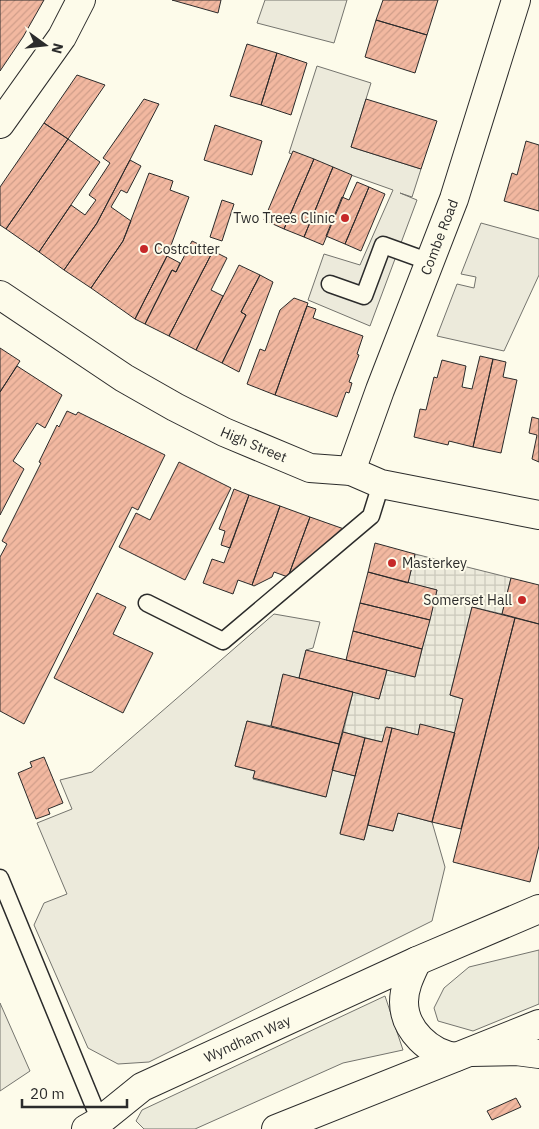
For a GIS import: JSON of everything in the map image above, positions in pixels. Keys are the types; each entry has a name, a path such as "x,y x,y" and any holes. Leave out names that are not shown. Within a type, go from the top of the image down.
{"main road":[{"path":"0,124 62,37 81,0"},
{"name":"Combe Road","path":"351,471 380,390 454,200 516,0"},
{"name":"High Street","path":"0,295 124,378 200,420 310,468 351,471 381,484 539,515"},
{"name":"Wyndham Way","path":"96,1127 142,1087 417,961 526,921 539,909"},
{"path":"417,961 405,988 403,1004 416,1033 427,1048 436,1053 461,1055 516,1051 539,1054"},
{"path":"276,1129 539,1024"}],"lane":[{"path":"330,284 364,296 383,245 430,262"},
{"path":"147,604 223,641 371,516 381,484"},
{"path":"0,878 96,1127"}],"shaded area":[{"path":"265,0 347,0 334,43 257,23"},
{"path":"317,66 371,83 351,147 421,169 412,197 400,193 417,200 370,326 308,300 324,254 360,265 393,190 289,153"},
{"path":"481,223 539,239 539,275 504,351 437,336 457,284 474,288 476,277 461,274"},
{"path":"415,554 511,578 502,614 472,607 450,695 463,699 455,733 420,725 418,735 387,727 382,742 343,732 353,692 379,699 387,670 415,677 437,590 408,583"},
{"path":"274,614 320,622 313,648 306,650 299,678 283,675 271,726 247,721 235,766 255,771 253,779 326,797 332,770 355,776 340,833 364,840 368,825 393,831 398,813 432,822 445,867 432,921 149,1062 118,1064 88,1048 34,925 44,903 67,894 37,823 72,809 60,780 92,772"},
{"path":"539,950 539,1004 473,1031 438,1021 434,1008 444,988 469,967"},
{"path":"385,996 403,1050 343,1063 195,1129 144,1129 136,1121 142,1110"},
{"path":"0,1003 30,1071 0,1091"}],"building":[{"path":"0,0 44,0 23,37 0,71"},
{"path":"172,0 221,0 218,13"},
{"path":"383,0 438,0 427,35 376,20"},
{"path":"376,20 427,35 415,73 365,57"},
{"path":"247,44 277,53 261,105 230,96"},
{"path":"277,53 307,63 291,115 261,105"},
{"path":"77,75 105,85 68,139 44,123"},
{"path":"144,99 159,104 97,223 64,270 39,252 71,205 85,215 96,200 89,195 110,163 103,158"},
{"path":"366,99 437,121 421,169 351,147"},
{"path":"44,123 68,139 6,229 0,225 0,187"},
{"path":"215,125 262,141 252,175 204,160"},
{"path":"68,139 100,162 39,252 6,229"},
{"path":"526,141 539,145 539,211 504,201 512,173 517,175"},
{"path":"293,151 314,159 284,229 264,220"},
{"path":"314,159 333,167 304,237 284,229"},
{"path":"130,160 141,166 127,193 121,190 111,207 131,221 123,241 91,288 64,270 97,223"},
{"path":"333,167 352,175 323,245 304,237"},
{"name":"Costcutter","path":"149,173 173,181 170,190 189,197 167,256 135,319 91,288 123,241"},
{"name":"Two Trees Clinic","path":"357,182 369,187 345,244 326,236 342,197 349,200"},
{"path":"369,187 385,194 361,251 345,244"},
{"path":"222,200 234,204 222,241 210,237"},
{"path":"192,241 213,251 169,336 145,324 172,270 176,272"},
{"path":"213,251 227,258 211,290 223,296 196,350 169,336"},
{"path":"167,256 180,263 176,272 172,270 145,324 135,319"},
{"path":"239,265 260,275 241,312 246,315 222,363 196,350"},
{"path":"260,275 273,282 239,372 222,363 246,315 241,312"},
{"path":"294,298 308,303 275,395 247,384 260,349 265,351 280,310"},
{"path":"307,306 316,309 313,318 363,336 357,354 359,355 349,382 352,383 349,393 346,392 337,417 275,395"},
{"path":"0,348 20,361 0,392"},
{"path":"480,356 493,359 473,447 449,441 448,445 414,437 420,409 426,410 434,377 437,378 442,360 466,366 462,387 472,389"},
{"path":"493,359 506,362 503,377 517,380 501,453 473,447"},
{"path":"17,366 62,395 45,428 37,423 13,461 24,469 0,515 0,392"},
{"path":"67,411 76,415 78,412 165,455 138,510 132,507 24,724 0,711 0,557 7,544 2,541 41,463 39,462 57,425 59,427"},
{"path":"532,417 539,419 539,462 532,459 537,435 529,433"},
{"path":"179,462 231,488 185,580 119,547 136,513 150,520"},
{"path":"234,489 249,495 230,548 221,545 225,531 219,529"},
{"path":"249,495 280,506 252,585 238,580 233,594 203,583 212,559 224,563"},
{"path":"280,506 310,517 288,577 274,572 272,577 254,586 252,585"},
{"path":"310,517 344,529 288,577"},
{"name":"Masterkey","path":"375,543 415,554 408,583 368,572"},
{"path":"368,572 437,590 430,620 360,603"},
{"name":"Somerset Hall","path":"511,578 539,585 539,624 502,614"},
{"path":"97,593 126,607 113,634 153,653 123,713 54,678"},
{"path":"360,603 430,620 422,649 353,631"},
{"path":"472,607 515,618 461,829 432,822 463,699 450,695"},
{"path":"515,618 539,624 539,846 530,882 453,862"},
{"path":"353,631 422,649 415,677 346,660"},
{"path":"306,650 387,670 379,699 299,678"},
{"path":"283,674 353,692 339,744 271,726"},
{"path":"247,721 339,744 326,797 253,778 255,771 235,766"},
{"path":"420,724 455,733 432,822 398,813 393,831 368,825 392,728 418,735"},
{"path":"386,727 392,728 364,840 340,834 365,738 382,742"},
{"path":"343,732 365,738 355,776 332,770"},
{"path":"44,757 63,803 48,809 50,814 36,819 18,773 32,767 30,762"},
{"path":"516,1098 521,1107 492,1120 487,1111"}],"place":[{"name":"Two Trees Clinic","path":"345,218"},
{"name":"Costcutter","path":"144,249"},
{"name":"Masterkey","path":"392,563"},
{"name":"Somerset Hall","path":"522,600"}]}
